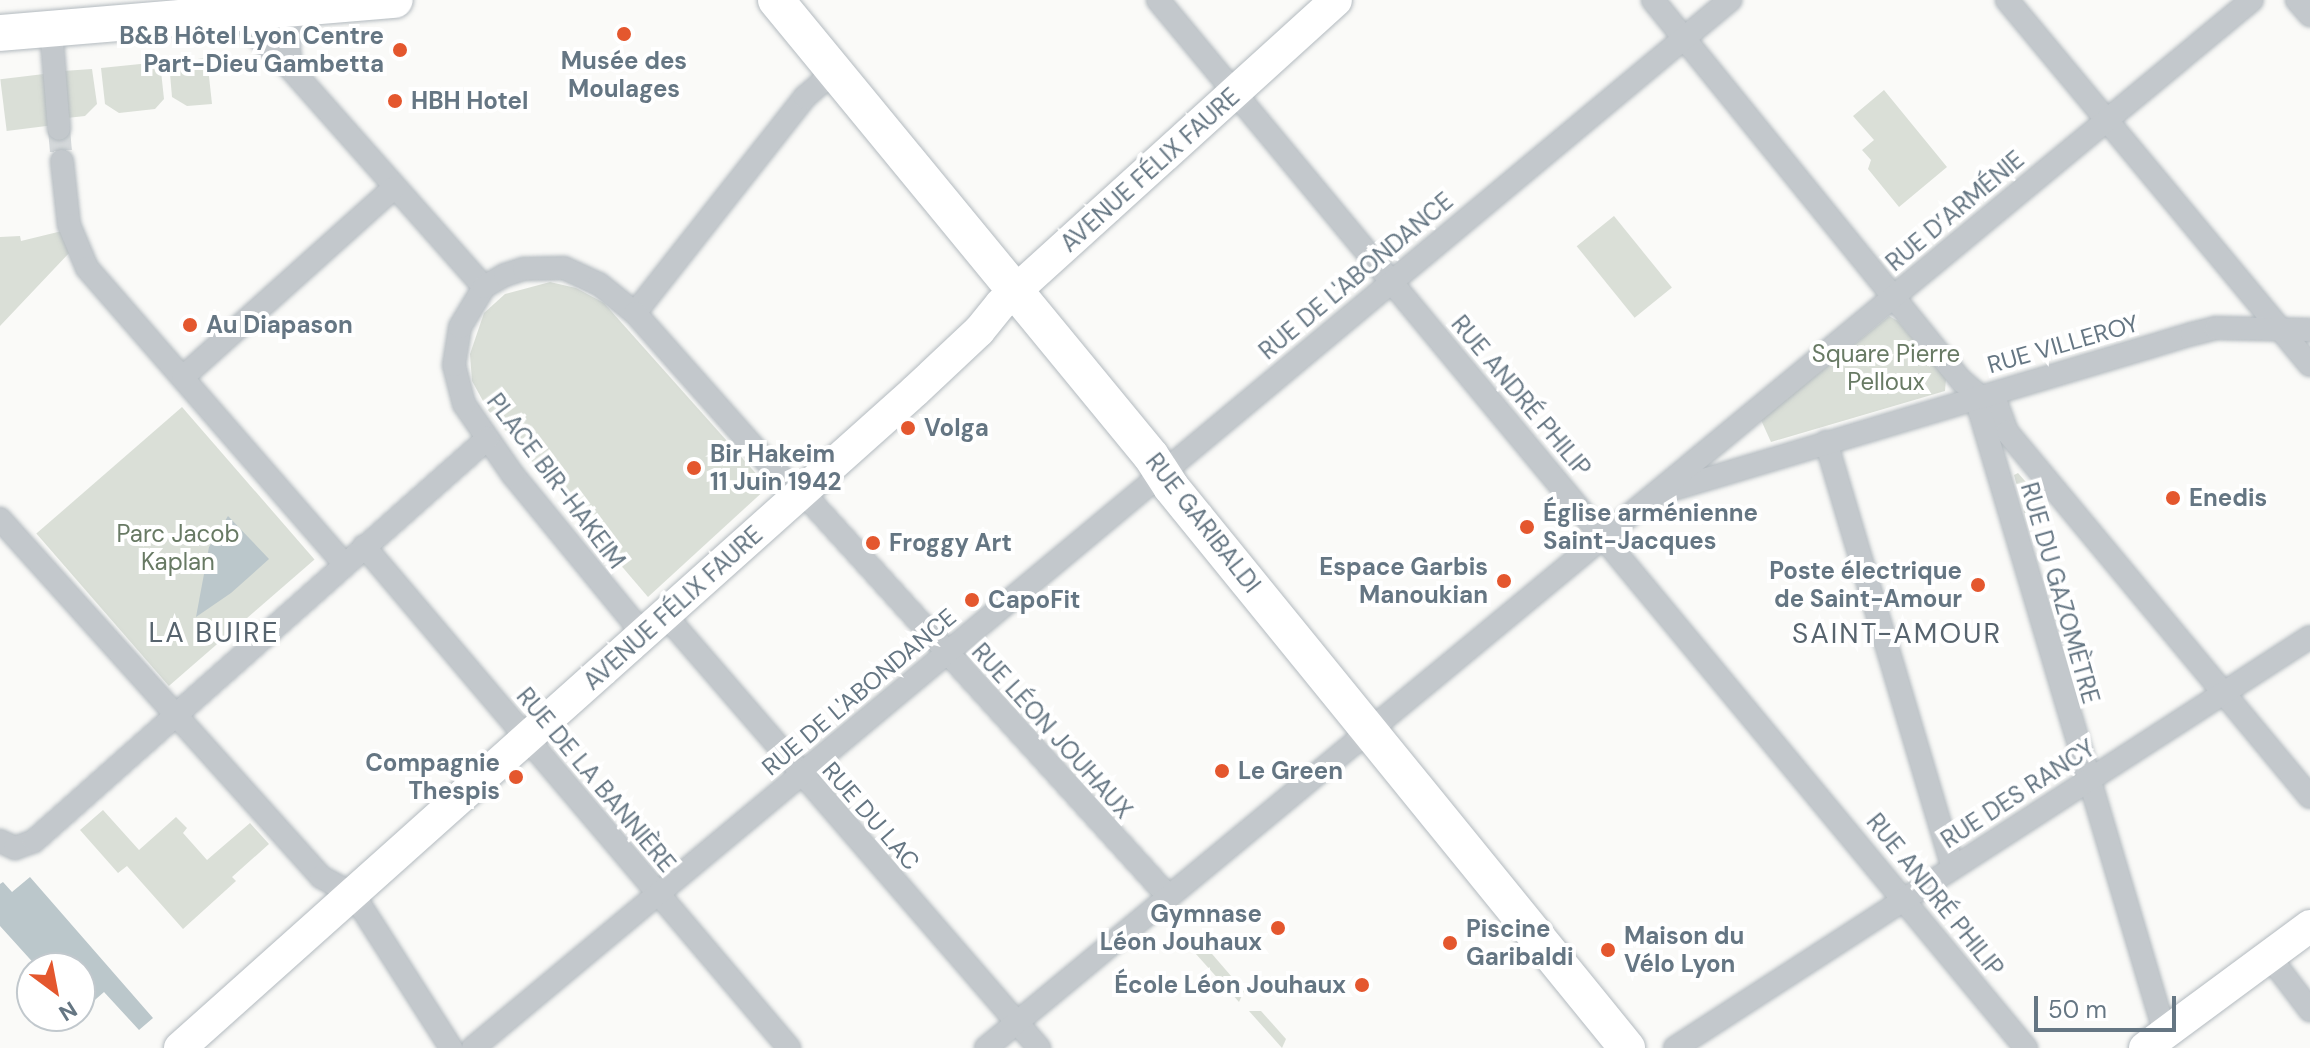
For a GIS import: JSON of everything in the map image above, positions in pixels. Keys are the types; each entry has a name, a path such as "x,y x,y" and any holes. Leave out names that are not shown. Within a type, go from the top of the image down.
{"main road":[{"name":"RUE GARIBALDI","path":"776,0 1627,1048"},
{"name":"AVENUE FÉLIX FAURE","path":"180,1048 802,493 967,343 1015,291 1237,93 1336,0"},
{"path":"0,33 382,1"},
{"path":"2155,1041 2310,926"}],"street":[{"name":"RUE ANDRÉ PHILIP","path":"1158,0 1905,898 2026,1048"},
{"path":"1653,0 1962,381 1992,396 2007,432 2310,797"},
{"name":"RUE DE L'ABONDANCE","path":"473,1048 1730,0"},
{"path":"2007,0 2310,365"},
{"name":"RUE D’ARMÉNIE","path":"986,1048 1651,495 1698,471 1893,296 2252,0"},
{"path":"2297,0 2310,15"},
{"path":"291,69 288,38 303,8"},
{"path":"235,14 291,69 484,287 524,269 564,268 599,284 635,313 775,471 802,493"},
{"path":"51,28 59,129"},
{"path":"635,313 805,97 835,71"},
{"path":"62,161 69,225 87,268 344,564"},
{"path":"183,377 394,188"},
{"name":"PLACE BIR-HAKEIM","path":"484,287 472,301 460,327 454,365 464,404 487,439 655,626"},
{"name":"RUE VILLEROY","path":"1698,471 1826,442 1992,396 2204,331 2240,328 2310,330"},
{"name":"RUE DU GAZOMÈTRE","path":"1992,396 1980,412 2088,779 2155,1041"},
{"path":"0,841 8,846 23,848 487,439"},
{"path":"1826,442 1953,867"},
{"name":"RUE LÉON JOUHAUX","path":"802,493 1168,896"},
{"path":"4,532 175,714 321,877 353,894 451,1048"},
{"name":"RUE DE LA BANNIÈRE","path":"364,546 789,1048"},
{"name":"RUE DU LAC","path":"655,626 800,774 1039,1048"},
{"name":"RUE DES RANCY","path":"1675,1048 2310,637"},
{"path":"2269,956 2310,1010"}],"green space":[{"path":"207,58 212,104 187,106 172,97 169,62"},
{"path":"160,62 164,99 155,109 119,113 105,104 101,68"},
{"path":"92,69 97,104 85,116 67,118 63,71"},
{"path":"44,74 50,126 7,131 0,79"},
{"path":"1884,90 1947,167 1899,207 1868,169 1871,160 1862,150 1874,140 1853,116"},
{"path":"1614,216 1672,287 1635,318 1577,246"},
{"path":"62,231 71,251 0,326 0,237 20,236 21,241"},
{"path":"550,282 576,288 604,303 768,487 648,597 488,410 472,381 470,354 484,313 505,294"},
{"name":"Square Pierre Pelloux","path":"1889,316 1898,321 1946,379 1945,391 1771,442 1761,420"},
{"name":"Parc Jacob Kaplan","path":"182,407 315,559 169,686 36,534"},
{"path":"2018,473 2045,504 2025,516 2014,475"},
{"path":"103,810 139,850 176,817 187,828 183,833 207,860 250,823 269,844 232,877 236,881 183,929 127,866 118,873 80,830"},
{"path":"1178,934 1200,940 1244,991 1239,1002"},
{"path":"1249,1011 1261,1011 1286,1039 1282,1048"}],"shaded area":[{"path":"228,516 269,559 231,593 196,617 209,547"},
{"path":"30,877 95,952 24,952 0,926 0,884 3,882 12,892"},
{"path":"96,953 153,1018 139,1030 104,992 96,999"}],"tunnel":[{"path":"59,129 62,161"}],"place":[{"name":"Musée des Moulages","path":"624,34"},
{"name":"B&B Hôtel Lyon Centre Part-Dieu Gambetta","path":"400,50"},
{"name":"HBH Hotel","path":"395,101"},
{"name":"Au Diapason","path":"190,325"},
{"name":"Volga","path":"908,428"},
{"name":"Bir Hakeim 11 Juin 1942","path":"694,468"},
{"name":"Enedis","path":"2173,498"},
{"name":"Église arménienne Saint-Jacques","path":"1527,527"},
{"name":"Froggy Art","path":"873,543"},
{"name":"Espace Garbis Manoukian","path":"1504,581"},
{"name":"Poste électrique de Saint-Amour","path":"1978,585"},
{"name":"CapoFit","path":"972,600"},
{"name":"Le Green","path":"1222,771"},
{"name":"Compagnie Thespis","path":"516,777"},
{"name":"Gymnase Léon Jouhaux","path":"1278,928"},
{"name":"Piscine Garibaldi","path":"1450,943"},
{"name":"Maison du Vélo Lyon","path":"1608,950"},
{"name":"École Léon Jouhaux","path":"1362,985"}],"district":[{"name":"LA BUIRE","path":"214,633"},
{"name":"SAINT-AMOUR","path":"1897,634"}]}
